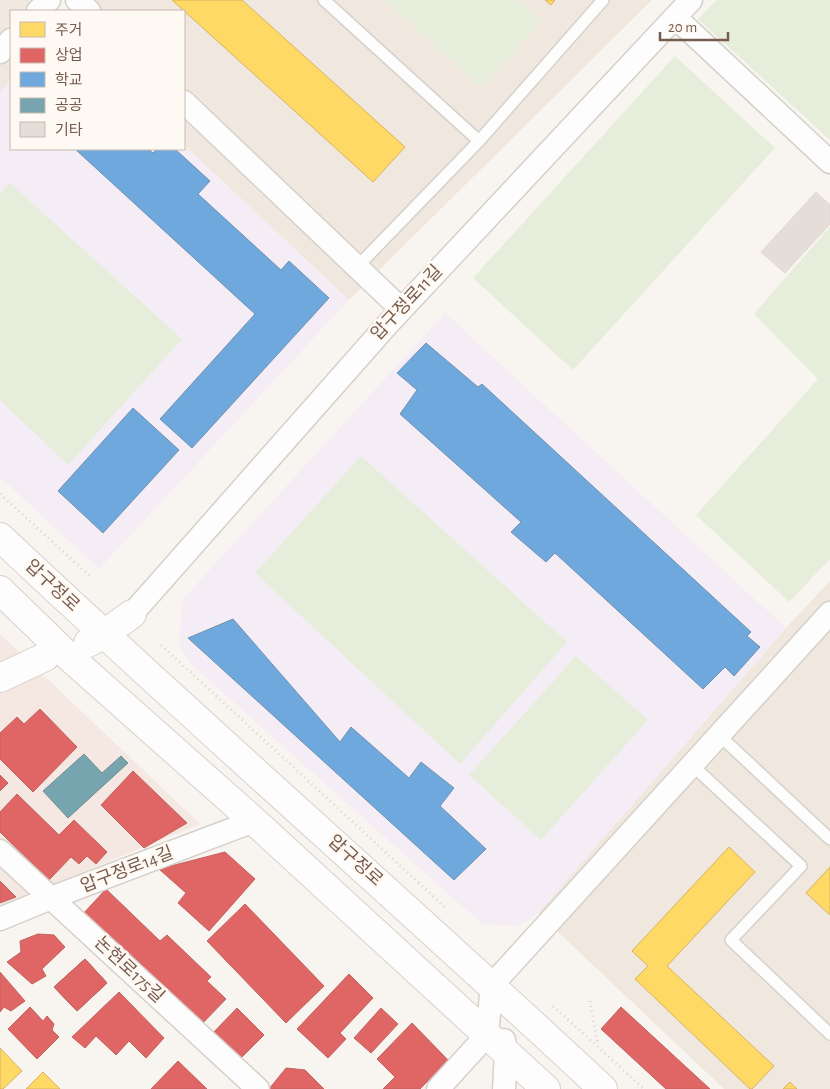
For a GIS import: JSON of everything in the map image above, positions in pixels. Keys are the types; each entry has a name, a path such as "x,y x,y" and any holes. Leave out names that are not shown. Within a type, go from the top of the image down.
{"main road":[{"name":"압구정로","path":"0,537 104,634 492,985 603,1089"},
{"path":"0,590 56,656 254,821 546,1089"},
{"path":"0,678 56,656 104,634 132,614"}],"street":[{"path":"39,10 49,0"},
{"path":"77,0 88,10"},
{"name":"압구정로11길","path":"132,614 401,309 691,0"},
{"path":"676,18 830,162"},
{"path":"185,103 401,309"},
{"path":"438,1089 487,1035 492,985 830,612"},
{"name":"압구정로14길","path":"0,920 51,898 254,821"},
{"name":"논현로175길","path":"0,851 258,1089"},
{"path":"492,985 506,1053 504,1089"}],"lane":[{"path":"324,0 479,140"},
{"path":"357,267 479,140 603,0"},
{"path":"719,735 830,839"},
{"path":"692,765 801,866 731,940 830,1034"}],"path":[{"path":"0,494 92,578"},
{"path":"161,644 447,909"},
{"path":"546,1000 644,1089"},
{"path":"590,1001 598,1046"}],"shaded area":[{"path":"0,0 29,0 40,10 10,10 10,81 0,92"},
{"path":"86,0 652,0 349,300 185,146 185,10 76,10"},
{"path":"10,81 10,150 185,150 185,146 349,300 99,569 0,477 0,92"},
{"path":"445,313 786,628 538,913 520,926 482,924 191,664 179,646 183,599"},
{"path":"830,581 830,1089 724,1089 538,913 786,628"},
{"path":"0,634 200,824 0,906"}],"green space":[{"path":"385,0 517,0 541,22 481,87"},
{"path":"717,0 830,0 830,140 698,19"},
{"path":"675,56 775,148 573,370 473,278"},
{"path":"10,183 182,339 68,465 0,400 0,194"},
{"path":"830,227 830,559 789,602 696,515 818,379 754,314"},
{"path":"361,456 567,642 460,764 255,573"},
{"path":"576,656 648,720 541,840 469,775"}],"building: 주거":[{"path":"172,0 242,0 405,147 373,182"},
{"path":"545,0 555,0 551,5"},
{"path":"729,847 755,872 667,966 774,1066 752,1089 635,979 648,966 632,951"},
{"path":"830,867 830,915 806,893"},
{"path":"0,1048 22,1071 3,1089 0,1089"},
{"path":"43,1072 60,1089 26,1089"},
{"path":"790,1082 797,1089 783,1089"}],"building: 상업":[{"path":"40,709 77,747 33,792 0,759 0,733 17,717 24,724"},
{"path":"133,771 187,823 144,848 101,805"},
{"path":"0,775 8,783 0,791"},
{"path":"17,794 59,835 74,820 107,852 96,864 87,856 79,864 71,857 49,880 0,832 0,812"},
{"path":"225,852 255,879 209,931 178,903 186,893 159,869"},
{"path":"0,881 16,897 0,903"},
{"path":"106,889 160,941 167,935 211,977 207,981 226,999 199,1027 82,915"},
{"path":"245,904 324,986 286,1023 207,941"},
{"path":"38,934 54,935 65,947 42,969 46,976 32,984 7,962 21,952 20,941"},
{"path":"85,959 107,983 77,1011 54,987"},
{"path":"85,959 107,983 77,1011 54,987"},
{"path":"0,972 25,1001 11,1011 4,1007 0,1012"},
{"path":"349,974 373,998 340,1033 346,1039 328,1058 297,1029"},
{"path":"119,992 164,1038 146,1058 129,1041 116,1055 96,1036 85,1048 72,1037"},
{"path":"30,1007 43,1021 47,1016 54,1024 52,1030 59,1037 37,1059 8,1029"},
{"path":"621,1007 710,1089 666,1089 601,1029"},
{"path":"237,1008 264,1035 236,1063 209,1037"},
{"path":"381,1008 398,1024 371,1053 354,1038"},
{"path":"412,1023 448,1060 420,1089 383,1089 395,1077 377,1059"},
{"path":"178,1061 207,1089 151,1089"},
{"path":"286,1068 305,1070 324,1089 269,1089"}],"building: 학교":[{"path":"76,150 149,150 153,153 156,150 176,150 210,181 198,194 281,270 289,261 329,298 192,448 160,419 255,314"},
{"path":"426,343 478,387 482,384 751,632 747,636 760,647 734,676 725,667 703,689 555,553 546,562 511,532 521,522 400,414 417,390 397,373"},
{"path":"133,408 179,450 103,533 58,491"},
{"path":"233,619 340,742 351,727 409,778 421,762 454,788 440,806 486,849 454,880 188,638"}],"building: 공공":[{"path":"84,754 102,773 121,756 128,763 68,818 43,791"}],"building: 기타":[{"path":"816,192 830,205 830,224 785,273 761,252"}]}
